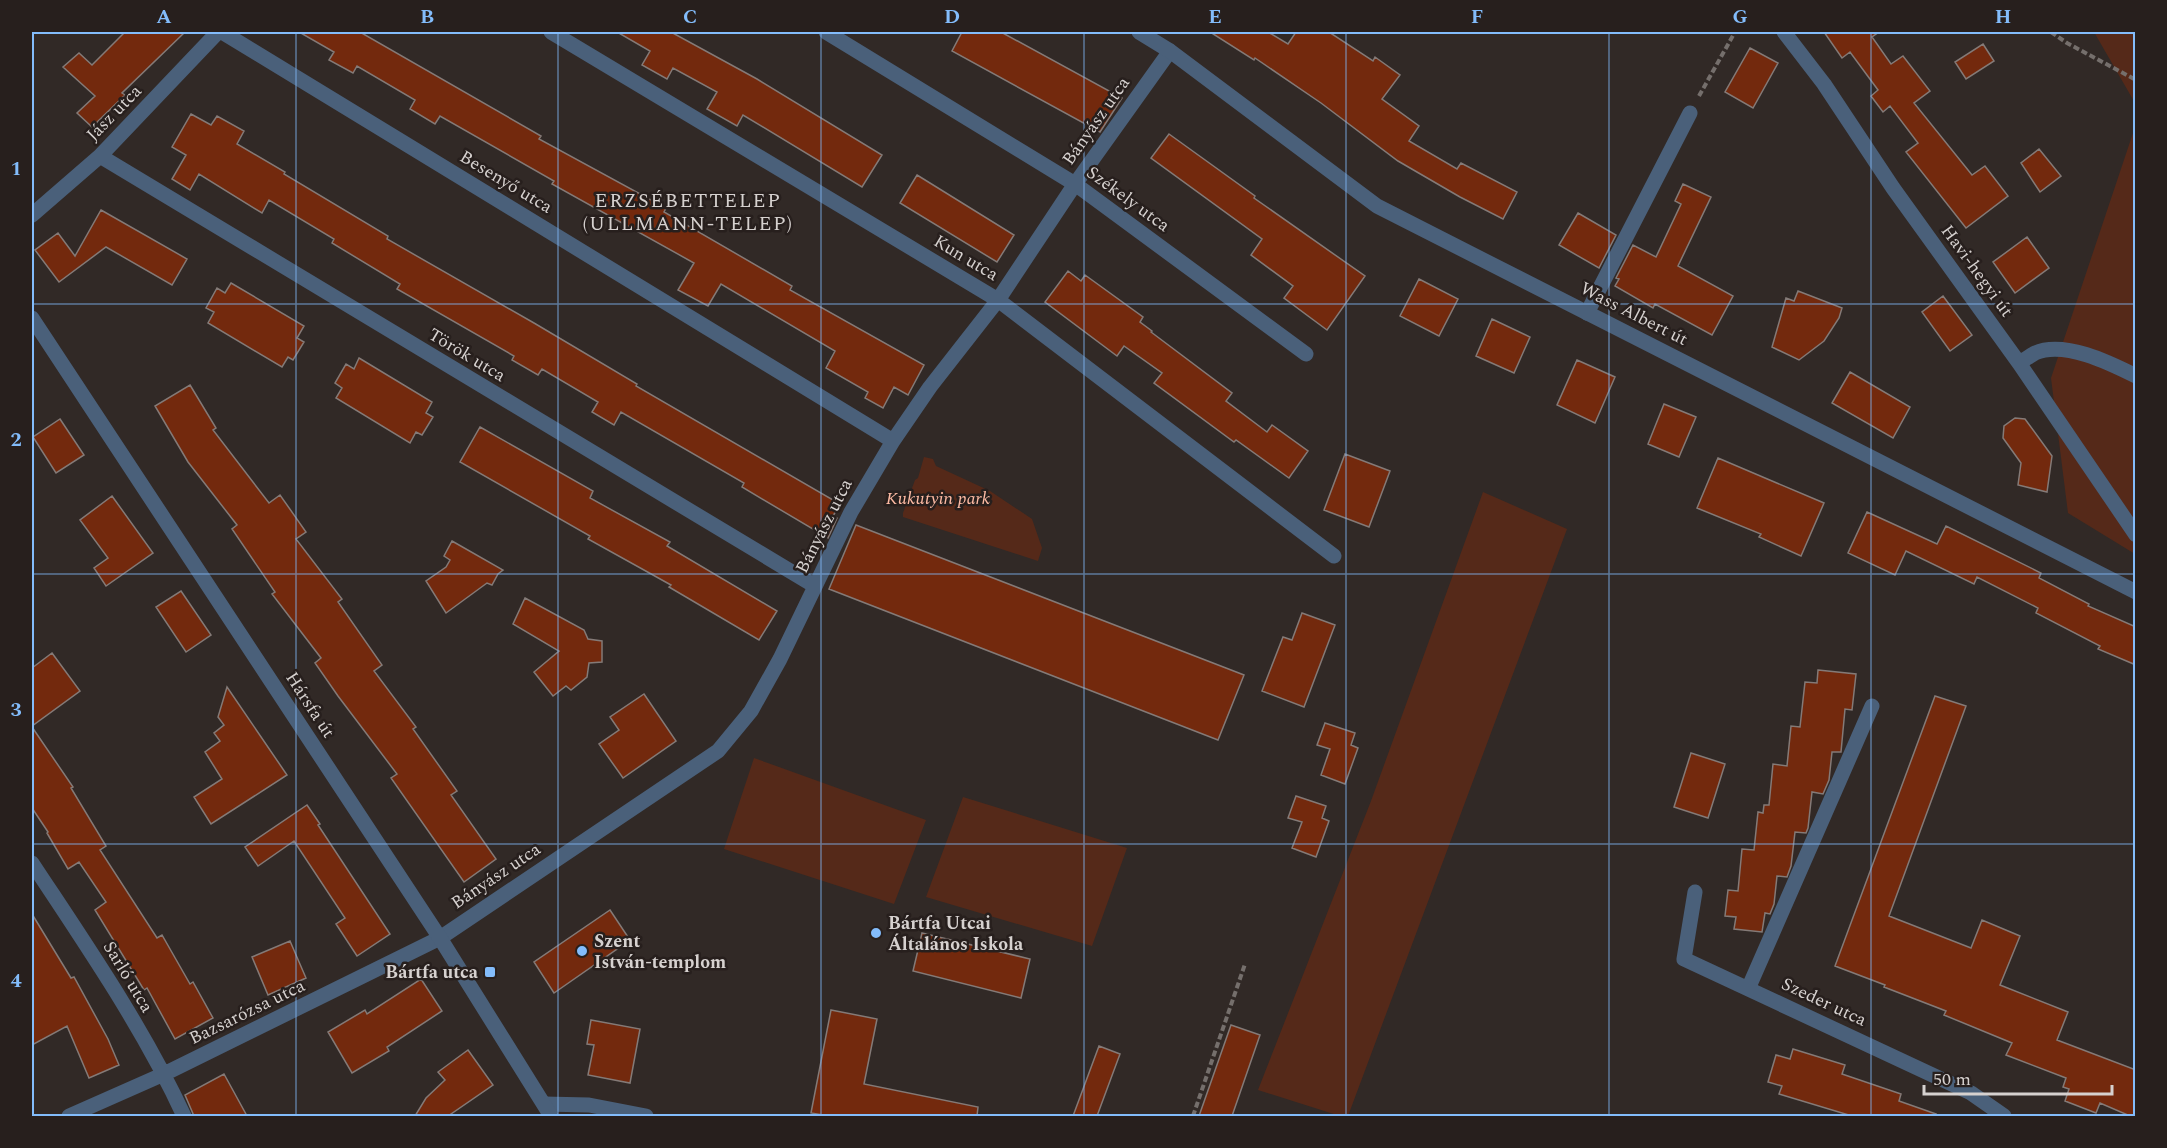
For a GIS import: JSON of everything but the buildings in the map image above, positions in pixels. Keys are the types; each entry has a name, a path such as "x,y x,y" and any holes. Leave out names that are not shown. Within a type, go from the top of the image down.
{"street":[{"name":"Jász utca","path":"32,216 100,156 220,32"},
{"name":"Besenyő utca","path":"220,32 893,441"},
{"name":"Kun utca","path":"551,32 998,300 1334,556"},
{"name":"Székely utca","path":"826,32 1075,184 1306,354"},
{"name":"Wass Albert út","path":"1139,32 1170,51 1377,206 2136,592"},
{"name":"Havi-hegyi út","path":"1784,32 1824,84 1893,188 2019,363 2136,535"},
{"name":"Bányász utca","path":"440,938 718,752 751,711 780,659 851,512 893,441 930,387 998,300 1075,184 1170,51"},
{"path":"1587,313 1690,113"},
{"name":"Török utca","path":"100,156 815,586"},
{"name":"Hársfa út","path":"32,318 440,938 548,1110"},
{"path":"2019,363 2036,352 2054,349 2087,355 2136,376"},
{"path":"1748,988 1872,706"},
{"name":"Sarló utca","path":"32,863 81,937 164,1074 184,1116"},
{"name":"Szeder utca","path":"1695,892 1684,959 1971,1093 2004,1116"},
{"name":"Bazsarózsa utca","path":"69,1116 164,1074 440,938"},
{"path":"548,1110 589,1105 646,1116"}],"path":[{"path":"1690,113 1735,32"},
{"path":"2051,32 2067,44 2136,80"},
{"path":"1193,1116 1245,964"}],"green space":[{"path":"2094,32 2135,32 2135,103"},
{"path":"2135,127 2135,554 2068,513 2051,378"},
{"name":"Kukutyin park","path":"924,457 933,459 936,466 990,491 1032,519 1042,548 1038,561 903,517"},
{"path":"1483,492 1567,529 1348,1116 1340,1116 1258,1090 1371,801"},
{"path":"754,758 926,820 894,904 724,849"},
{"path":"963,797 1127,848 1092,946 926,897"}],"place":[{"name":"Bártfa Utcai Általános Iskola","path":"876,933"},
{"name":"Szent István-templom","path":"582,951"},
{"name":"Bártfa utca","path":"490,972"}],"district":[{"name":"ERZSÉBETTELEP (ULLMANN-TELEP)","path":"688,212"}]}
